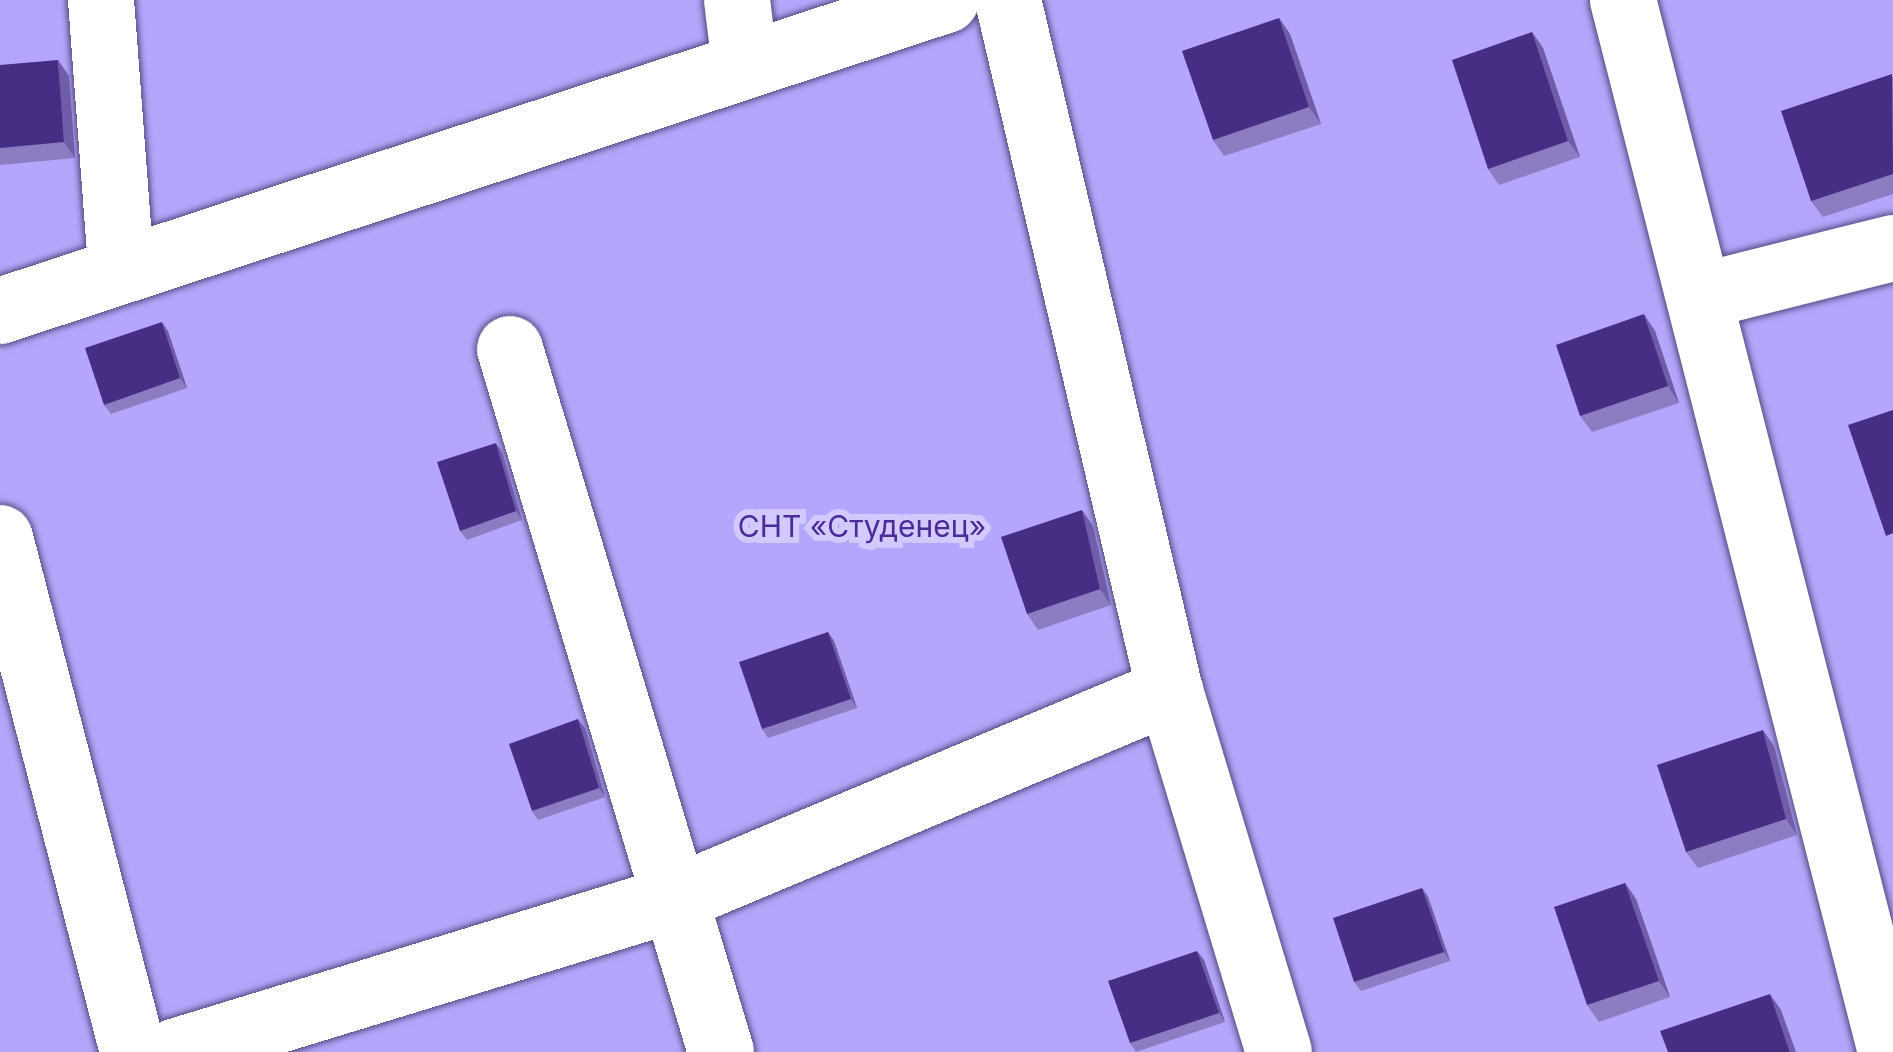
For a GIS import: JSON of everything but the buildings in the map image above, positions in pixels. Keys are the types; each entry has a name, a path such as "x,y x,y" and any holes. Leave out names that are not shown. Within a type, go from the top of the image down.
{"street":[{"path":"101,0 121,267"},
{"path":"736,0 745,65"},
{"path":"0,311 121,267 946,0"},
{"path":"1008,0 1170,691 1279,1052"},
{"path":"1623,0 1706,296 1891,1052"},
{"path":"1706,296 1893,248"},
{"path":"510,349 721,1052"},
{"path":"0,538 133,1052"},
{"path":"175,1052 676,898 1170,691"}],"green space":[{"name":"СНТ «Студенец»","path":"0,0 1893,0 1893,1052 0,1052"}]}
